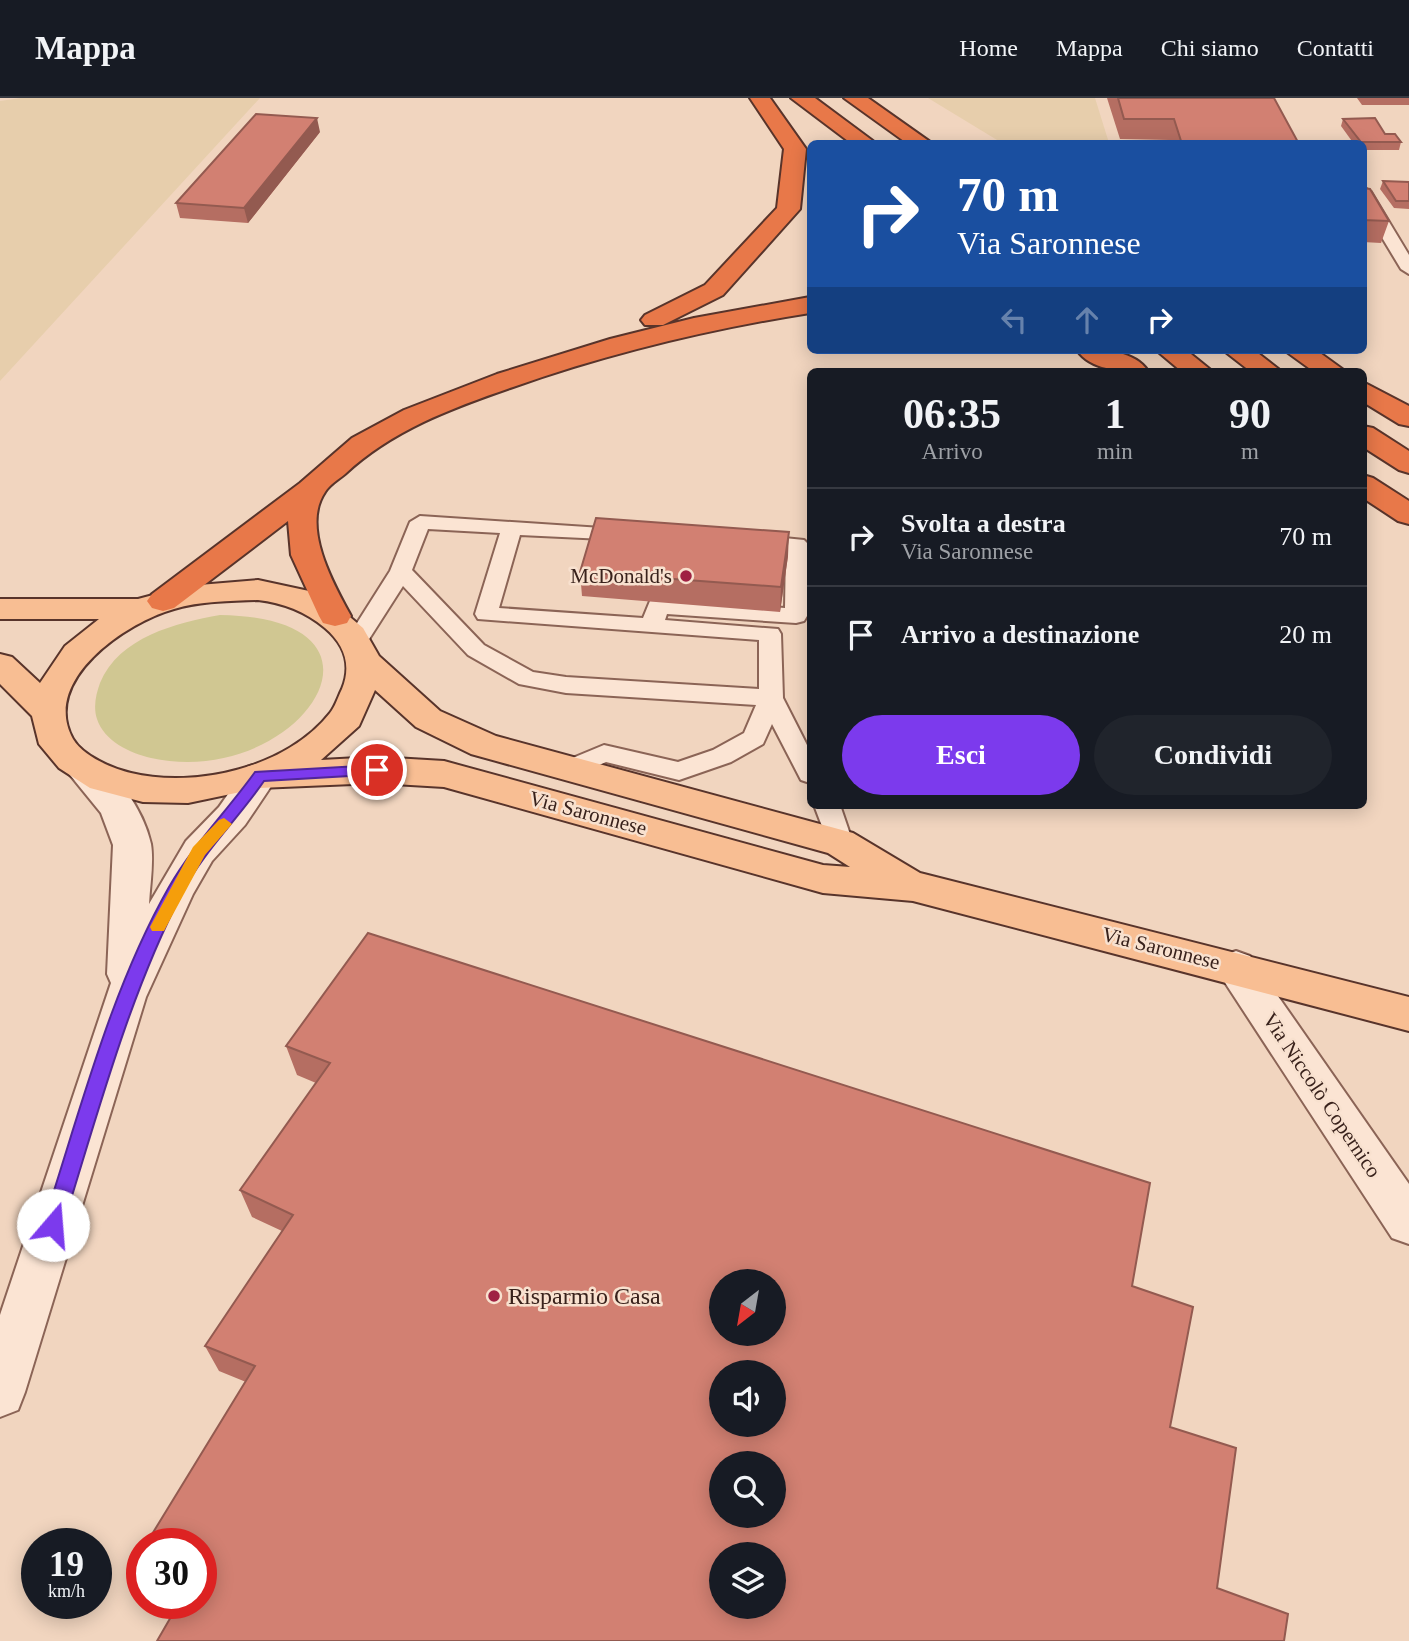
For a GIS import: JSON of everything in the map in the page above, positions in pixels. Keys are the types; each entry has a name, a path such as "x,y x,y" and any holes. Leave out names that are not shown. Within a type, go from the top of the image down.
{"highway":[{"path":"599,348 714,289 788,209 795,149 760,98"},
{"path":"801,98 861,140"},
{"path":"854,98 917,140"},
{"path":"153,605 234,551 261,524 311,488 363,444 427,410 599,348 741,315 807,305"},
{"path":"1099,354 1129,368"},
{"path":"1174,354 1195,368"},
{"path":"1242,354 1263,368"},
{"path":"1304,354 1327,368"},
{"path":"1367,392 1409,418"},
{"path":"1367,437 1409,464"},
{"path":"1367,487 1409,515"},
{"path":"311,488 300,525 302,547 352,640"},
{"path":"1367,514 1409,541"}],"main road":[{"name":"Via Saronnese","path":"153,605 211,591 258,590 301,599 352,640 428,719 484,745 840,843 913,886"},
{"path":"0,609 153,605"},
{"path":"153,605 106,629 76,653 56,682 49,712 57,744 84,770 120,785 164,792 212,789 260,776 285,765 328,738 347,718 360,689 352,640"},
{"path":"0,665 49,712"},
{"name":"Via Saronnese","path":"260,776 377,770 444,774 823,879 913,886 1236,967 1409,1014"}],"street":[{"path":"84,770 118,808 132,845 125,997"},
{"path":"0,1392 125,997 175,891 199,851 232,816 260,776"},
{"name":"Via Niccolò Copernico","path":"1236,967 1409,1223"}],"lane":[{"path":"1367,199 1409,269"},
{"path":"352,640 401,571 420,522 648,535"},
{"path":"512,527 486,614 770,634 771,698 754,738 722,757 679,771 604,752 572,768"},
{"path":"652,626 658,606 796,616 797,544 729,540"},
{"path":"401,571 476,650 527,679 566,685 771,698"},
{"path":"771,698 807,768"},
{"path":"828,809 840,843"}],"shaded area":[{"path":"21,98 260,98 0,381 0,101"},
{"path":"928,98 1095,98 1108,140 997,140"},
{"path":"220,615 280,623 313,643 323,670 314,700 289,728 251,750 204,761 151,758 127,749 105,734 97,719 96,701 100,683 121,654 135,643 168,628"}],"building":[{"path":"1118,98 1274,98 1297,140 1181,140 1174,119 1124,119"},
{"path":"256,114 317,118 244,208 176,203"},
{"path":"1375,118 1385,134 1395,134 1401,142 1359,140 1343,119"},
{"path":"1383,181 1409,182 1409,201 1396,201"},
{"path":"1367,189 1370,189 1389,221 1367,220"},
{"path":"596,518 789,532 781,587 580,572"},
{"name":"Risparmio Casa","path":"368,933 1150,1183 1132,1286 1193,1307 1170,1427 1236,1448 1217,1588 1288,1614 1284,1641 157,1641 170,1619 217,1619 217,1528 156,1528 255,1366 205,1346 293,1215 240,1190 330,1063 286,1046"}],"slow traffic":[{"path":"158,927 175,891 199,851 224,824"}],"place":[{"name":"McDonald's","path":"686,576"},
{"name":"Risparmio Casa","path":"494,1296"}],"route":[{"path":"53,1225 125,997 175,891 199,851 232,816 260,776 377,770"}]}
